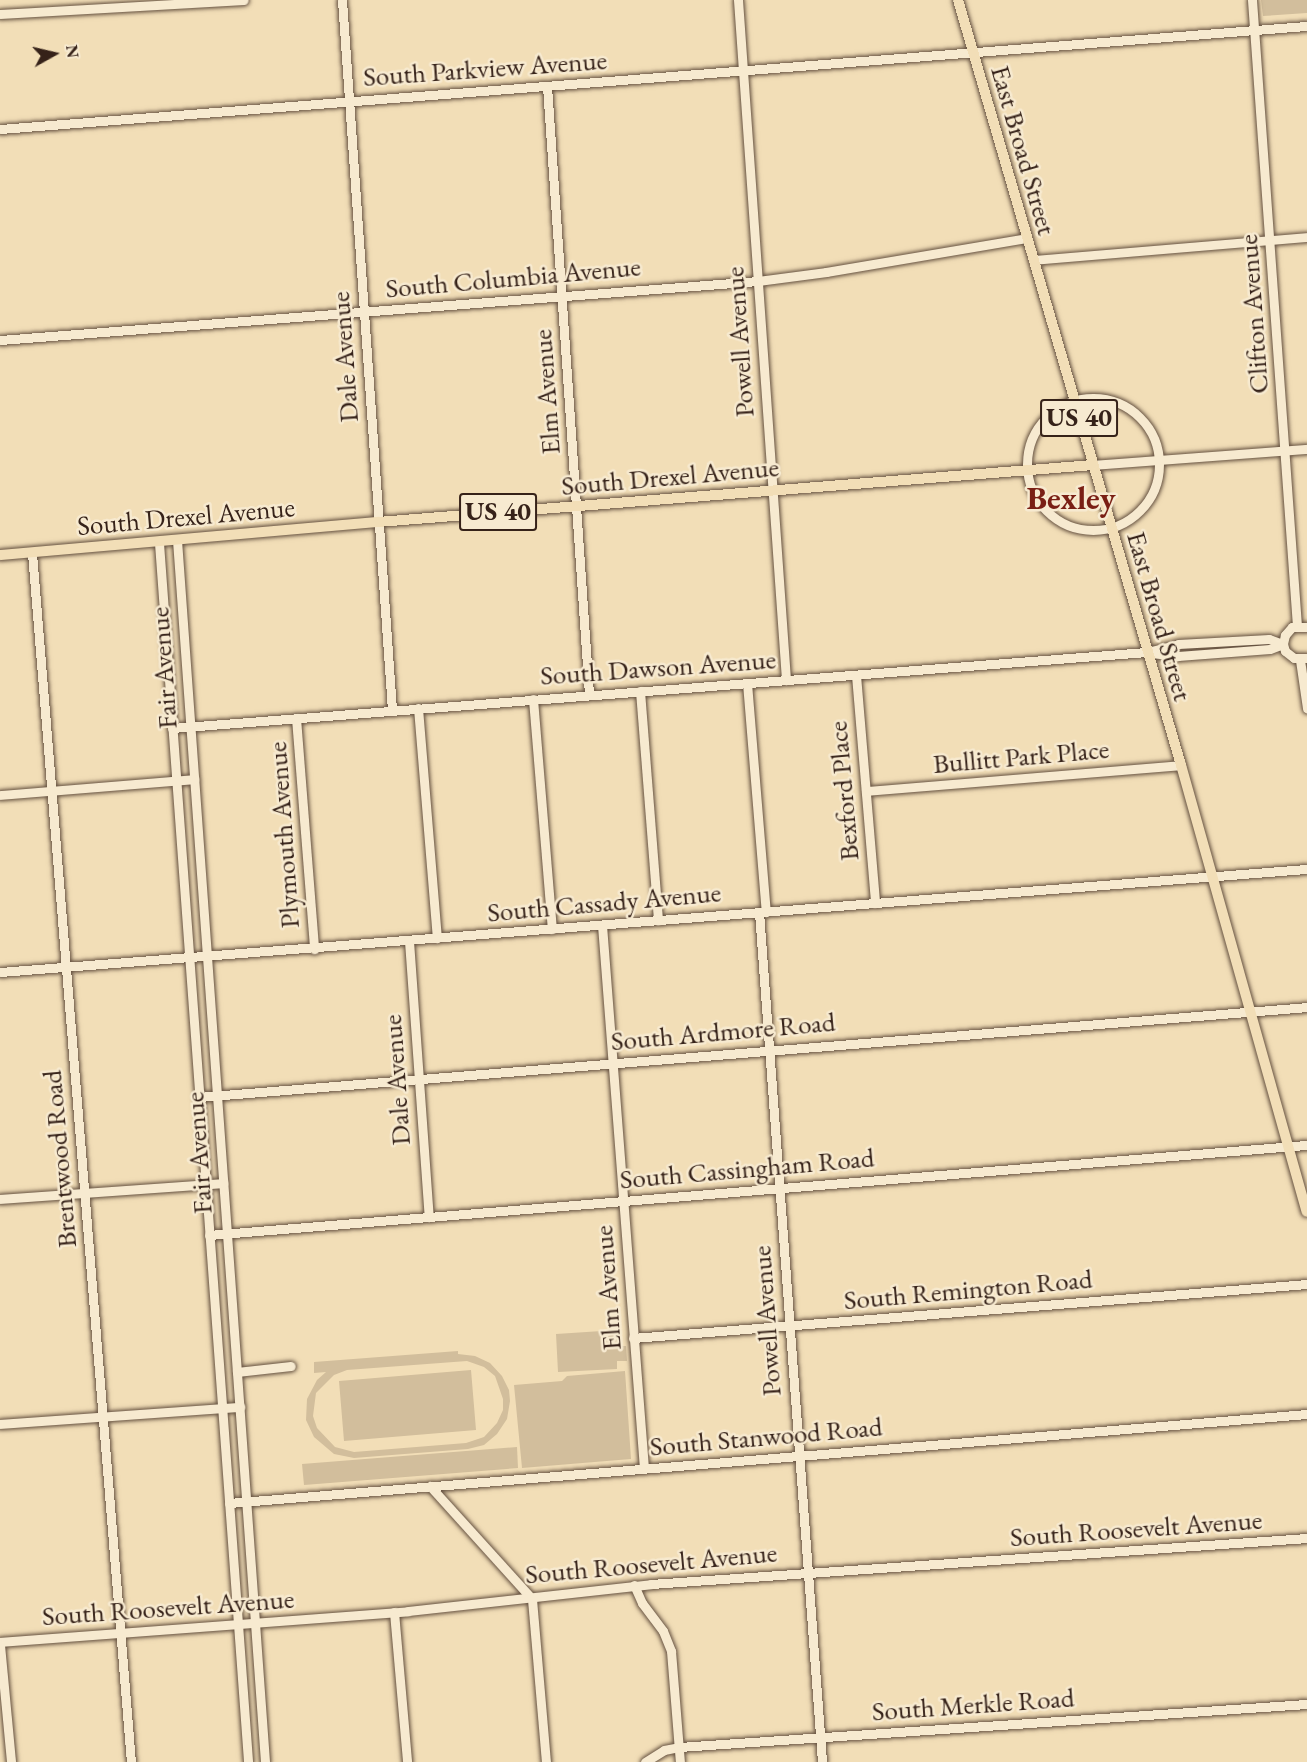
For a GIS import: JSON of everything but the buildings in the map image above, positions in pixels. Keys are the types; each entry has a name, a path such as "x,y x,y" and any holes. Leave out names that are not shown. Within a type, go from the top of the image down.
{"main road":[{"name":"East Broad Street","path":"958,0 1181,765 1307,1212"},
{"name":"South Drexel Avenue","path":"0,555 159,543 378,522 1093,465"}],"street":[{"path":"0,14 125,3 244,0"},
{"name":"Dale Avenue","path":"342,0 392,710"},
{"name":"Powell Avenue","path":"738,0 786,680"},
{"name":"Clifton Avenue","path":"1252,0 1285,450 1302,626"},
{"name":"South Parkview Avenue","path":"0,129 1307,26"},
{"name":"Elm Avenue","path":"547,86 589,695"},
{"path":"1033,261 1307,237"},
{"name":"South Columbia Avenue","path":"0,340 758,280 826,272 1026,238"},
{"path":"1104,399 1131,411 1150,432 1158,460 1155,484 1147,502 1131,518 1111,528 1084,530 1071,527 1049,515 1035,496 1027,471 1029,448 1038,427 1053,411 1075,401 1104,399"},
{"path":"1093,465 1307,449"},
{"name":"Fair Avenue","path":"177,540 265,1762"},
{"name":"Fair Avenue","path":"159,543 248,1762"},
{"name":"Brentwood Road","path":"32,553 131,1762"},
{"path":"1302,626 1288,630 1283,644 1289,656 1303,659 1307,708"},
{"name":"South Dawson Avenue","path":"172,728 1147,652 1178,656 1270,649 1283,644"},
{"name":"Bexford Place","path":"856,675 874,903"},
{"name":"Powell Avenue","path":"747,683 770,1050 822,1762"},
{"path":"640,691 658,920"},
{"path":"533,699 552,929"},
{"path":"418,708 437,938"},
{"name":"Plymouth Avenue","path":"296,718 314,949"},
{"name":"Bullitt Park Place","path":"866,791 1181,765"},
{"path":"0,795 194,779"},
{"name":"South Cassady Avenue","path":"0,972 1307,869"},
{"name":"Elm Avenue","path":"602,925 644,1468"},
{"name":"Dale Avenue","path":"409,941 429,1217"},
{"name":"South Ardmore Road","path":"199,1097 1307,1007"},
{"name":"South Cassingham Road","path":"209,1235 1307,1146"},
{"path":"0,1199 223,1183"},
{"name":"South Remington Road","path":"633,1338 1307,1284"},
{"path":"237,1372 291,1366"},
{"path":"0,1424 240,1407"},
{"name":"South Stanwood Road","path":"229,1503 1307,1414"},
{"path":"430,1486 530,1595 533,1606 546,1762"},
{"name":"South Roosevelt Avenue","path":"0,1643 394,1612 634,1585 1307,1538"},
{"path":"634,1585 642,1603 663,1631 671,1652 680,1762"},
{"path":"394,1612 407,1762"},
{"path":"0,1643 11,1762"},
{"name":"South Merkle Road","path":"645,1762 664,1750 679,1748 1307,1704"}],"shaded area":[{"path":"1261,0 1307,0 1307,13 1263,16"},
{"path":"617,1330 618,1346 626,1346 627,1361 617,1361 617,1369 558,1372 556,1334"},
{"path":"458,1351 458,1354 475,1356 490,1363 502,1376 509,1390 507,1419 497,1434 484,1445 468,1449 354,1458 334,1454 314,1437 306,1420 307,1399 317,1380 326,1372 314,1373 314,1362","holes":["467,1361 484,1367 495,1376 503,1399 503,1410 497,1423 484,1437 466,1443 354,1452 335,1447 317,1428 313,1416 316,1393 334,1375 347,1370"]},
{"path":"471,1370 476,1430 344,1441 339,1381"},
{"path":"625,1371 631,1459 522,1468 514,1385 562,1381 567,1376"},
{"path":"517,1447 518,1468 304,1485 302,1464"}],"district":[{"name":"Bexley","path":"1071,498"}]}
